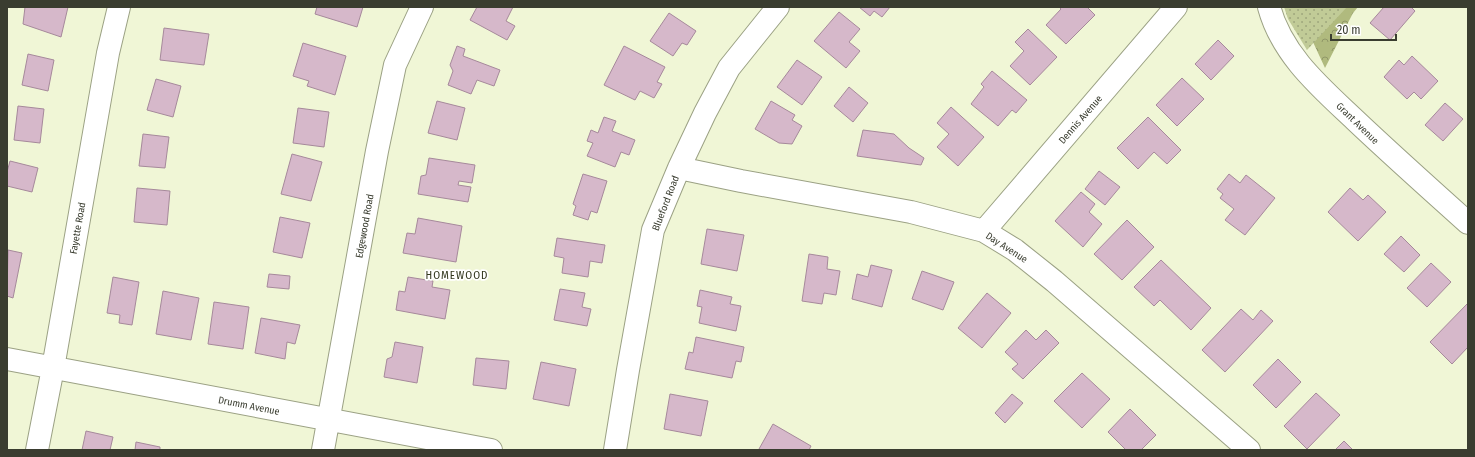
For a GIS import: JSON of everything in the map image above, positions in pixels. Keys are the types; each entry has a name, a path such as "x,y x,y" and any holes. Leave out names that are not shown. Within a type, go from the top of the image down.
{"street":[{"name":"Fayette Road","path":"37,450 53,368 108,53 119,7"},
{"name":"Edgewood Road","path":"323,450 377,151 394,72 398,58 422,7"},
{"name":"Blueford Road","path":"615,450 653,230 679,168 705,112 729,68 778,7"},
{"name":"Dennis Avenue","path":"984,231 1176,7"},
{"name":"Grant Avenue","path":"1269,7 1272,19 1296,61 1314,81 1385,149 1468,223"},
{"name":"Day Avenue","path":"679,168 740,181 911,212 984,231 1015,250 1054,281 1249,450"},
{"name":"Drumm Avenue","path":"7,359 491,450"}],"green space":[{"path":"1284,7 1347,7 1307,50 1288,19"},
{"path":"1302,7 1358,7 1353,13 1325,68 1307,29"}],"building":[{"path":"25,7 68,7 61,37 23,24"},
{"path":"317,7 363,7 357,27 315,14"},
{"path":"477,7 513,7 506,21 515,26 507,40 470,20"},
{"path":"859,7 890,7 882,17 874,11 870,16"},
{"path":"1059,7 1087,7 1095,15 1066,44 1046,25 1061,9"},
{"path":"1384,7 1411,7 1415,11 1390,40 1370,23"},
{"path":"839,12 860,29 849,42 860,51 846,68 814,41"},
{"path":"669,13 696,31 687,45 682,43 673,56 650,41"},
{"path":"164,28 209,34 204,65 160,60"},
{"path":"1028,29 1057,57 1030,85 1010,66 1024,51 1015,42"},
{"path":"1218,40 1234,56 1211,80 1195,64"},
{"path":"303,43 346,56 335,95 307,86 309,81 293,76"},
{"path":"457,46 465,49 463,56 500,70 494,86 477,80 471,94 448,85 453,71 450,65"},
{"path":"624,46 665,67 657,82 662,84 654,98 640,91 635,100 604,85"},
{"path":"28,54 54,60 48,91 22,85"},
{"path":"1412,56 1438,81 1421,99 1414,92 1407,99 1384,77 1399,60 1404,65"},
{"path":"797,60 822,77 802,105 777,87"},
{"path":"992,71 1027,100 1016,113 1012,110 998,126 971,104 984,87 981,84"},
{"path":"1182,78 1204,99 1177,126 1156,105"},
{"path":"156,79 181,86 173,117 147,110"},
{"path":"849,87 868,103 853,122 834,106"},
{"path":"437,101 465,108 457,140 428,133"},
{"path":"771,101 795,115 792,120 802,126 792,144 779,143 755,129"},
{"path":"1445,103 1463,119 1443,141 1425,125"},
{"path":"18,106 44,109 40,143 14,140"},
{"path":"951,107 984,137 958,166 937,147 949,134 937,123"},
{"path":"298,108 329,112 324,147 293,143"},
{"path":"604,117 616,121 612,131 635,140 629,155 621,152 615,167 587,156 593,143 587,141 591,130 598,133"},
{"path":"1148,117 1181,150 1167,164 1154,152 1138,169 1117,148"},
{"path":"863,130 894,134 909,148 924,158 921,165 857,156"},
{"path":"143,134 169,137 165,168 139,166"},
{"path":"292,154 322,162 311,201 281,194"},
{"path":"429,158 475,165 472,183 459,181 458,185 471,187 468,202 418,194 421,176 426,175"},
{"path":"10,161 38,168 32,192 7,186 7,172"},
{"path":"1099,171 1120,187 1105,205 1085,189"},
{"path":"583,174 607,181 597,213 591,211 588,220 573,215 576,206 573,204"},
{"path":"1229,174 1240,183 1246,175 1275,198 1245,235 1225,220 1234,209 1220,198 1223,194 1217,189"},
{"path":"137,188 170,191 167,225 134,222"},
{"path":"1350,188 1363,200 1368,195 1386,212 1358,241 1328,212"},
{"path":"1081,192 1095,204 1089,212 1102,224 1083,247 1055,221"},
{"path":"280,217 310,223 302,258 273,252"},
{"path":"418,218 462,226 456,262 403,253 407,233 415,234"},
{"path":"1127,220 1154,247 1122,280 1094,254"},
{"path":"707,229 744,235 737,271 701,264"},
{"path":"1401,236 1420,255 1404,272 1384,254"},
{"path":"557,238 605,245 602,263 590,261 588,277 562,273 564,258 554,256"},
{"path":"8,250 22,253 13,298 7,296"},
{"path":"809,254 828,257 827,269 840,271 836,295 824,293 822,304 802,301"},
{"path":"1161,260 1211,308 1191,330 1160,300 1154,306 1134,287"},
{"path":"1431,263 1451,282 1427,307 1407,288"},
{"path":"871,265 892,270 882,307 852,299 857,274 868,277"},
{"path":"922,271 954,282 943,310 912,299"},
{"path":"269,274 290,276 289,289 267,287"},
{"path":"113,277 139,282 132,325 119,323 120,315 107,313"},
{"path":"408,277 433,281 432,287 450,290 445,319 396,310 399,291 405,292"},
{"path":"560,289 585,293 582,307 591,309 587,326 554,320"},
{"path":"700,290 732,297 730,304 741,306 736,331 699,323 702,307 697,306"},
{"path":"163,291 199,298 191,340 156,334"},
{"path":"987,293 1011,313 982,348 958,328"},
{"path":"214,302 249,307 243,349 208,344"},
{"path":"1468,303 1468,347 1452,364 1430,342"},
{"path":"1241,309 1253,320 1261,310 1273,321 1225,372 1202,350"},
{"path":"261,318 300,325 295,344 287,342 285,359 255,353"},
{"path":"1026,330 1036,340 1046,330 1059,343 1023,379 1012,369 1018,364 1005,352"},
{"path":"696,337 744,347 741,362 736,361 732,378 685,369 689,352 693,353"},
{"path":"395,342 423,347 417,383 384,377 387,359 392,357"},
{"path":"476,358 509,361 506,389 473,385"},
{"path":"1278,359 1301,382 1276,408 1253,385"},
{"path":"541,362 576,369 569,406 533,399"},
{"path":"1082,373 1110,399 1082,428 1054,401"},
{"path":"1316,393 1340,415 1307,449 1284,426"},
{"path":"670,394 708,401 701,436 664,429"},
{"path":"1012,394 1023,403 1005,423 995,413"},
{"path":"1130,409 1156,435 1141,450 1126,450 1108,432"},
{"path":"773,424 811,446 809,450 759,449"},
{"path":"86,431 113,437 110,450 82,450"},
{"path":"1344,441 1353,450 1335,450"},
{"path":"136,442 160,447 160,450 135,450"}],"district":[{"name":"HOMEWOOD","path":"457,275"}]}
